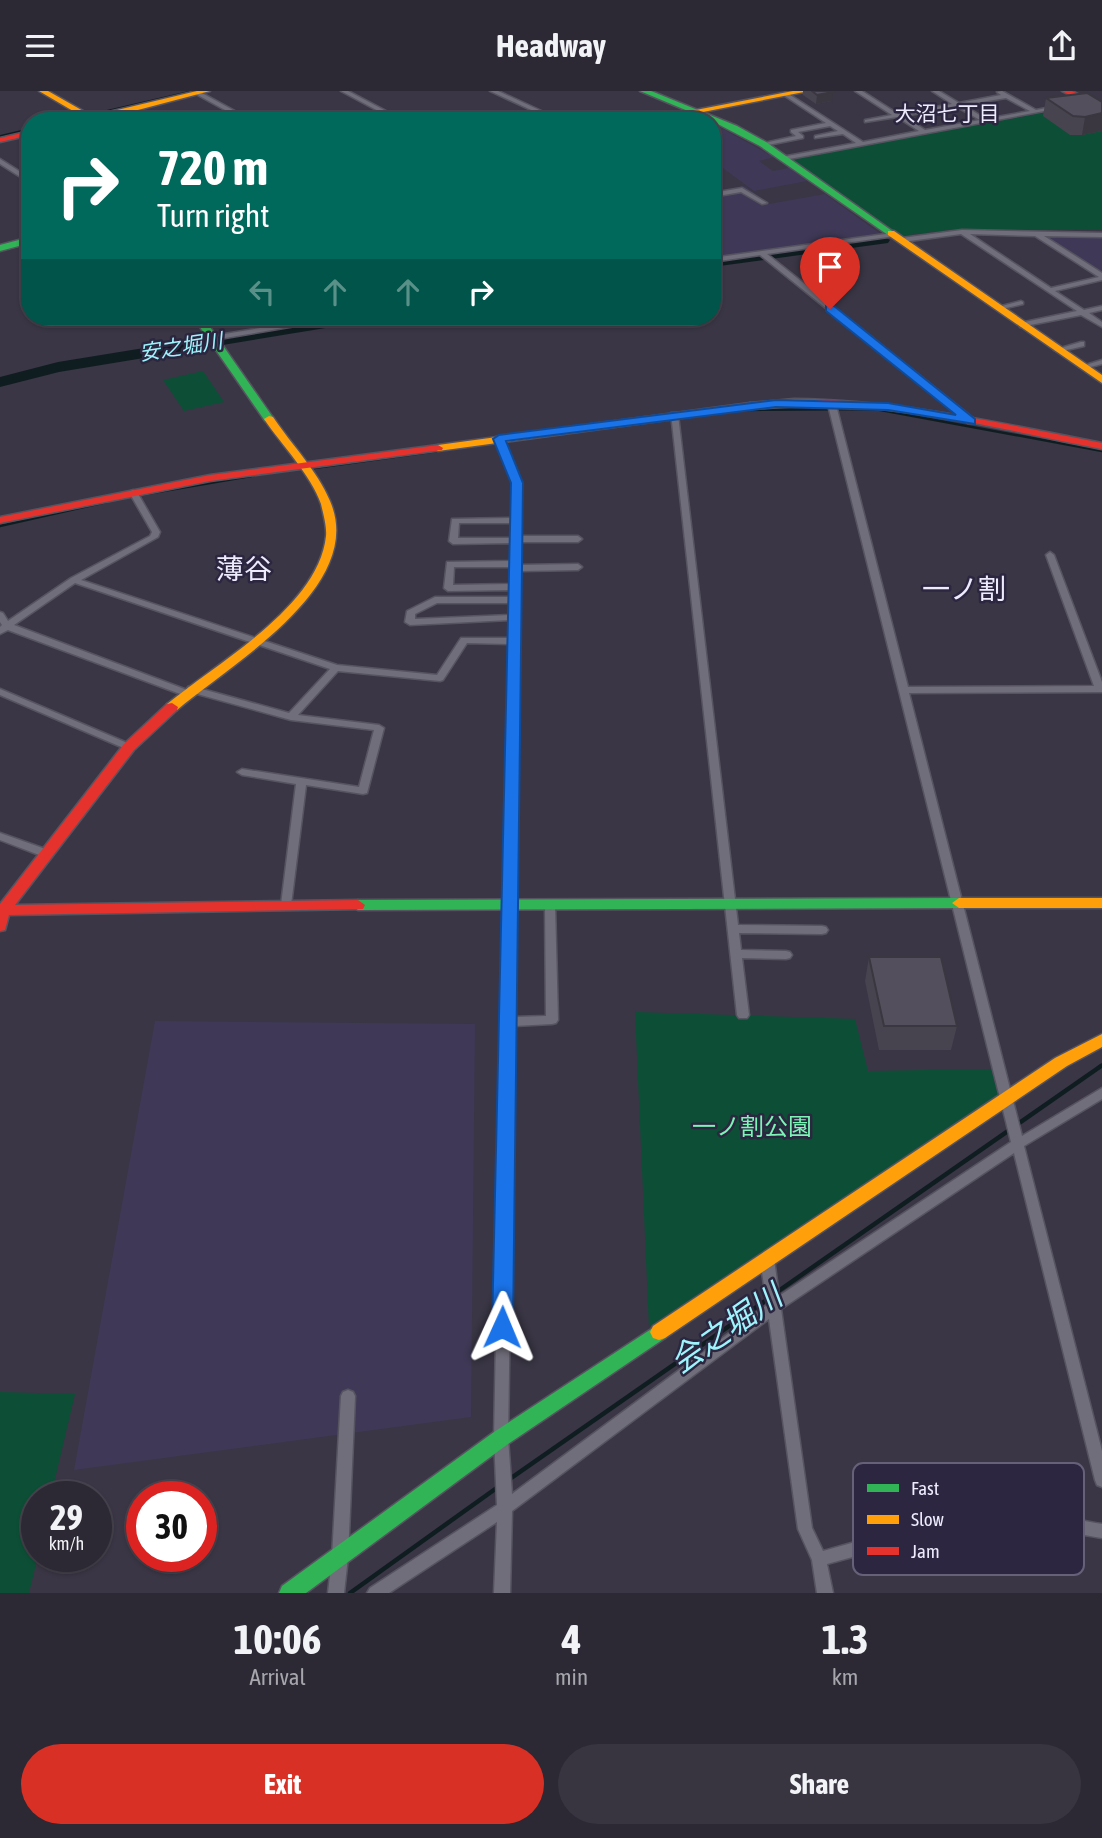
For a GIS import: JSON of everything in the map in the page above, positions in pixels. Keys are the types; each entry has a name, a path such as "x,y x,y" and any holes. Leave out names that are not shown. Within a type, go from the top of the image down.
{"street":[{"path":"43,91 76,112"},
{"path":"344,91 385,112"},
{"path":"493,91 540,112"},
{"path":"644,91 693,111"},
{"path":"858,91 924,132"},
{"path":"935,91 985,121"},
{"path":"998,91 1035,112"},
{"path":"1066,91 1081,104 1102,110"},
{"path":"121,112 202,92 235,112"},
{"path":"688,112 796,92 831,124 862,144"},
{"path":"867,121 1006,96"},
{"path":"784,158 1061,107"},
{"path":"927,110 936,115"},
{"path":"945,121 954,127"},
{"path":"721,124 763,144 784,158 1102,380"},
{"path":"763,144 801,137 793,131 831,124"},
{"path":"817,137 844,132"},
{"path":"0,140 21,135"},
{"path":"0,161 21,175"},
{"path":"721,194 742,190 764,204"},
{"path":"962,232 1102,325"},
{"path":"721,259 897,237 962,232 1102,235"},
{"path":"1037,234 1102,277"},
{"path":"0,248 21,242"},
{"path":"761,253 971,421"},
{"path":"1050,290 1102,277"},
{"path":"998,308 1021,303"},
{"path":"1023,325 1102,308"},
{"path":"0,926 2,910 129,747 189,691 254,643 312,585 330,555 333,539 327,504 204,326"},
{"path":"213,338 284,326"},
{"path":"1058,350 1081,344"},
{"path":"1083,367 1102,362"},
{"path":"0,520 210,478 776,403 888,407 1102,446"},
{"path":"832,405 1102,1480"},
{"path":"674,415 743,1015"},
{"path":"499,439 517,483 501,1438 504,1502 502,1593"},
{"path":"3,628 74,580 154,537 156,532 133,492"},
{"path":"517,520 455,521 453,541 578,539"},
{"path":"903,690 1101,689 1050,555"},
{"path":"516,587 448,588 450,564 578,567"},
{"path":"74,580 254,643 336,668 440,678 464,639 515,641"},
{"path":"516,600 435,600 410,613 410,622 516,617"},
{"path":"0,615 3,628"},
{"path":"3,628 189,691 291,717 379,727 363,791 242,772"},
{"path":"291,717 336,668"},
{"path":"0,692 129,747"},
{"path":"286,905 301,782"},
{"path":"0,836 47,854"},
{"path":"2,910 286,905 1102,903"},
{"path":"507,1022 552,1020 550,905"},
{"path":"734,929 822,930"},
{"path":"736,954 786,955"},
{"path":"289,1593 501,1438 1061,1062 1102,1040"},
{"path":"375,1593 774,1304 1017,1139 1102,1093"},
{"path":"767,1259 805,1529 819,1559 825,1593"},
{"path":"336,1588 341,1557 348,1395"},
{"path":"1084,1528 1102,1531"},
{"path":"819,1559 853,1550"}],"shaded area":[{"path":"721,128 774,157 759,161 773,171 789,168 807,181 754,191 721,167"},
{"path":"745,186 769,204 825,194 882,235 721,257 721,191"},
{"path":"1037,234 1102,236 1102,274"},
{"path":"155,1021 475,1024 471,1417 74,1470"}],"green space":[{"path":"1086,105 1102,114 1102,230 957,229 900,236 791,159"},
{"path":"203,371 224,402 184,411 163,380"},
{"name":"一ノ割公園","path":"635,1012 855,1019 868,1071 991,1069 999,1098 649,1327"},
{"path":"0,1392 75,1394 55,1481 21,1481 21,1572 34,1572 29,1593 0,1593"}],"building":[{"path":"812,91 831,91 833,92 817,95"},
{"path":"1087,93 1102,102 1102,113 1085,117 1073,116 1046,98"},
{"path":"869,957 941,957 957,1026 884,1026"}],"waterway":[{"path":"103,112 193,91"},
{"path":"0,136 21,131"},
{"name":"安之堀川","path":"721,262 883,240"},
{"path":"0,251 21,246"},
{"name":"安之堀川","path":"0,382 58,367 307,326"},
{"path":"744,410 875,409 1102,451"},
{"path":"307,469 459,448"},
{"path":"134,496 251,476"},
{"path":"0,526 106,502"},
{"name":"会之堀川","path":"1098,1068 1102,1065"},
{"name":"会之堀川","path":"777,1292 1101,1066"},
{"name":"会之堀川","path":"507,1481 768,1299"},
{"name":"会之堀川","path":"350,1593 498,1487"}],"traffic: fast":[{"path":"644,91 695,112"},
{"path":"721,123 763,144 891,233"},
{"path":"0,248 21,242"},
{"path":"204,326 269,419"},
{"path":"358,905 959,903"},
{"path":"289,1593 501,1438 659,1332"}],"traffic: slow":[{"path":"43,91 79,112"},
{"path":"120,112 206,91"},
{"path":"692,112 805,91"},
{"path":"891,233 1102,380"},
{"path":"438,448 750,406"},
{"path":"172,707 282,619 307,592 325,563 332,534 326,503 307,471 269,419"},
{"path":"959,903 1102,903"},
{"path":"659,1332 1061,1062 1102,1040"}],"traffic: jam":[{"path":"1066,91 1102,110"},
{"path":"0,140 21,135"},
{"path":"750,406 839,403 883,407 927,412 1102,446"},
{"path":"0,520 210,478 438,448"},
{"path":"0,926 3,910 129,747 172,707"},
{"path":"0,910 358,905"}],"district":[{"name":"大沼七丁目","path":"947,114"},
{"name":"薄谷","path":"244,569"},
{"name":"一ノ割","path":"964,589"}],"route":[{"path":"502,1327 517,483 499,439 776,403 888,407 971,421 830,309"}]}
